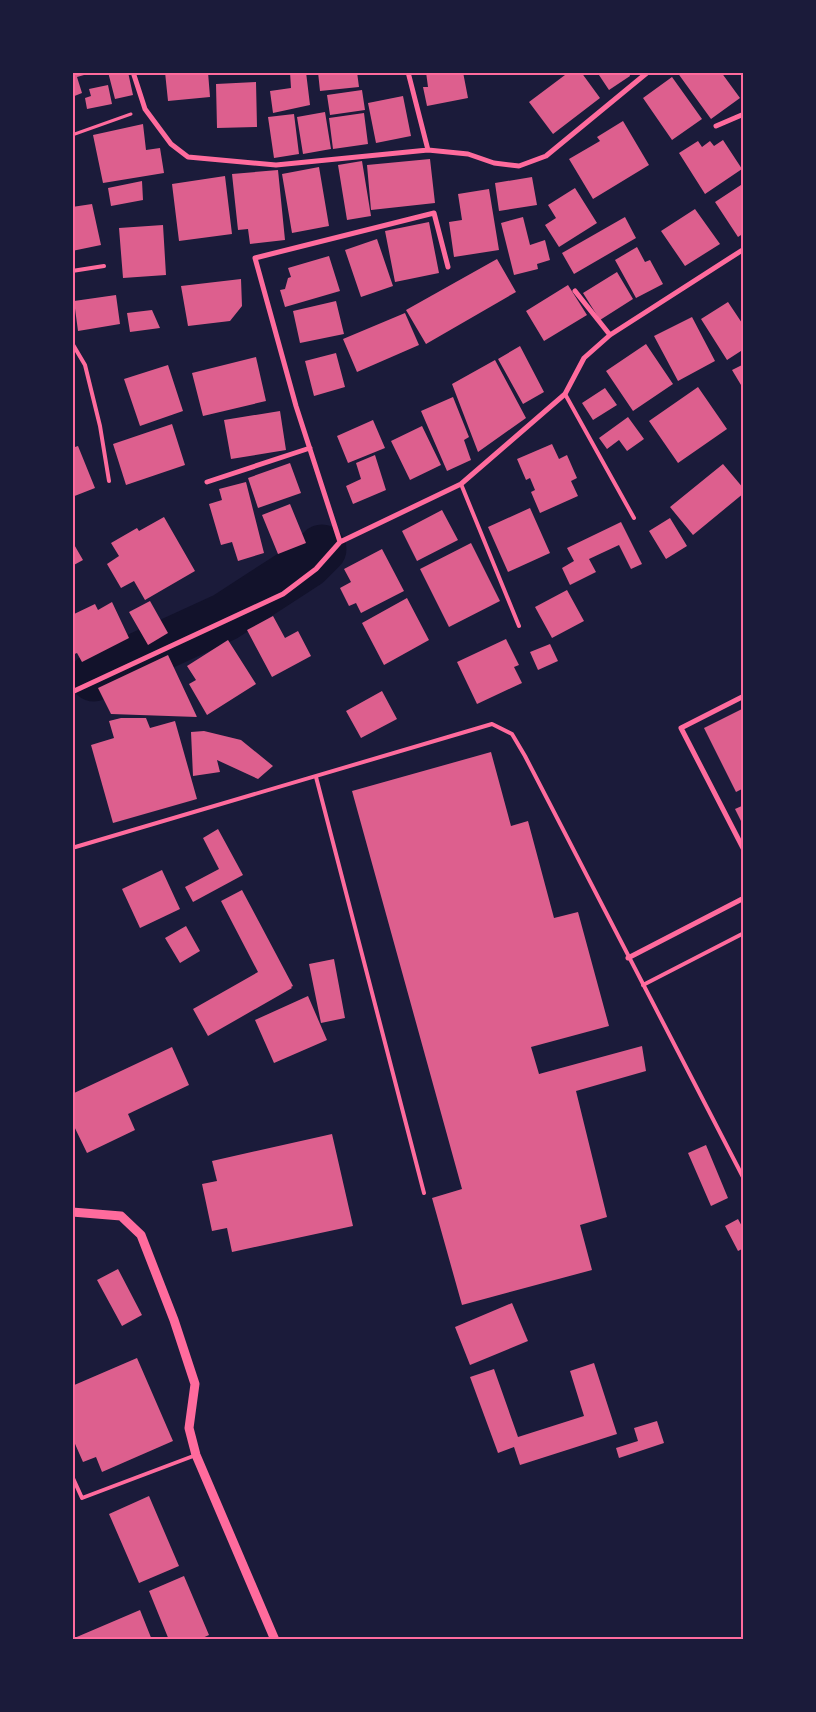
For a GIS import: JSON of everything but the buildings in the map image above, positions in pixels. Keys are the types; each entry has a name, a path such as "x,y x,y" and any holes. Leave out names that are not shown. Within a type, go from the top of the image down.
{"street":[{"path":"133,72 145,109 171,144 188,157 276,165 428,150 468,154 494,162 519,166 546,156 648,72"},
{"path":"408,72 428,150"},
{"path":"716,126 744,114"},
{"path":"340,542 296,406 255,258 434,213 448,267"},
{"path":"72,692 283,594 316,569 340,542 461,484 564,394 584,358 610,335 744,249"},
{"path":"575,291 610,335"},
{"path":"207,482 310,448"},
{"path":"744,696 681,728 744,850"},
{"path":"628,958 744,898"},
{"path":"72,1212 121,1216 141,1235 174,1320 195,1384 188,1428 196,1455 275,1640"}],"lane":[{"path":"72,271 104,266"},
{"path":"72,343 85,365 100,426 109,482"},
{"path":"564,394 634,518"},
{"path":"461,484 519,626"},
{"path":"72,848 492,724 512,734 525,756 744,1179"},
{"path":"316,777 424,1192"},
{"path":"643,985 744,933"},
{"path":"72,1476 82,1498 196,1455"}],"path":[{"path":"72,135 145,109"}],"waterway":[{"path":"94,677 225,617 307,564 322,549"}]}
